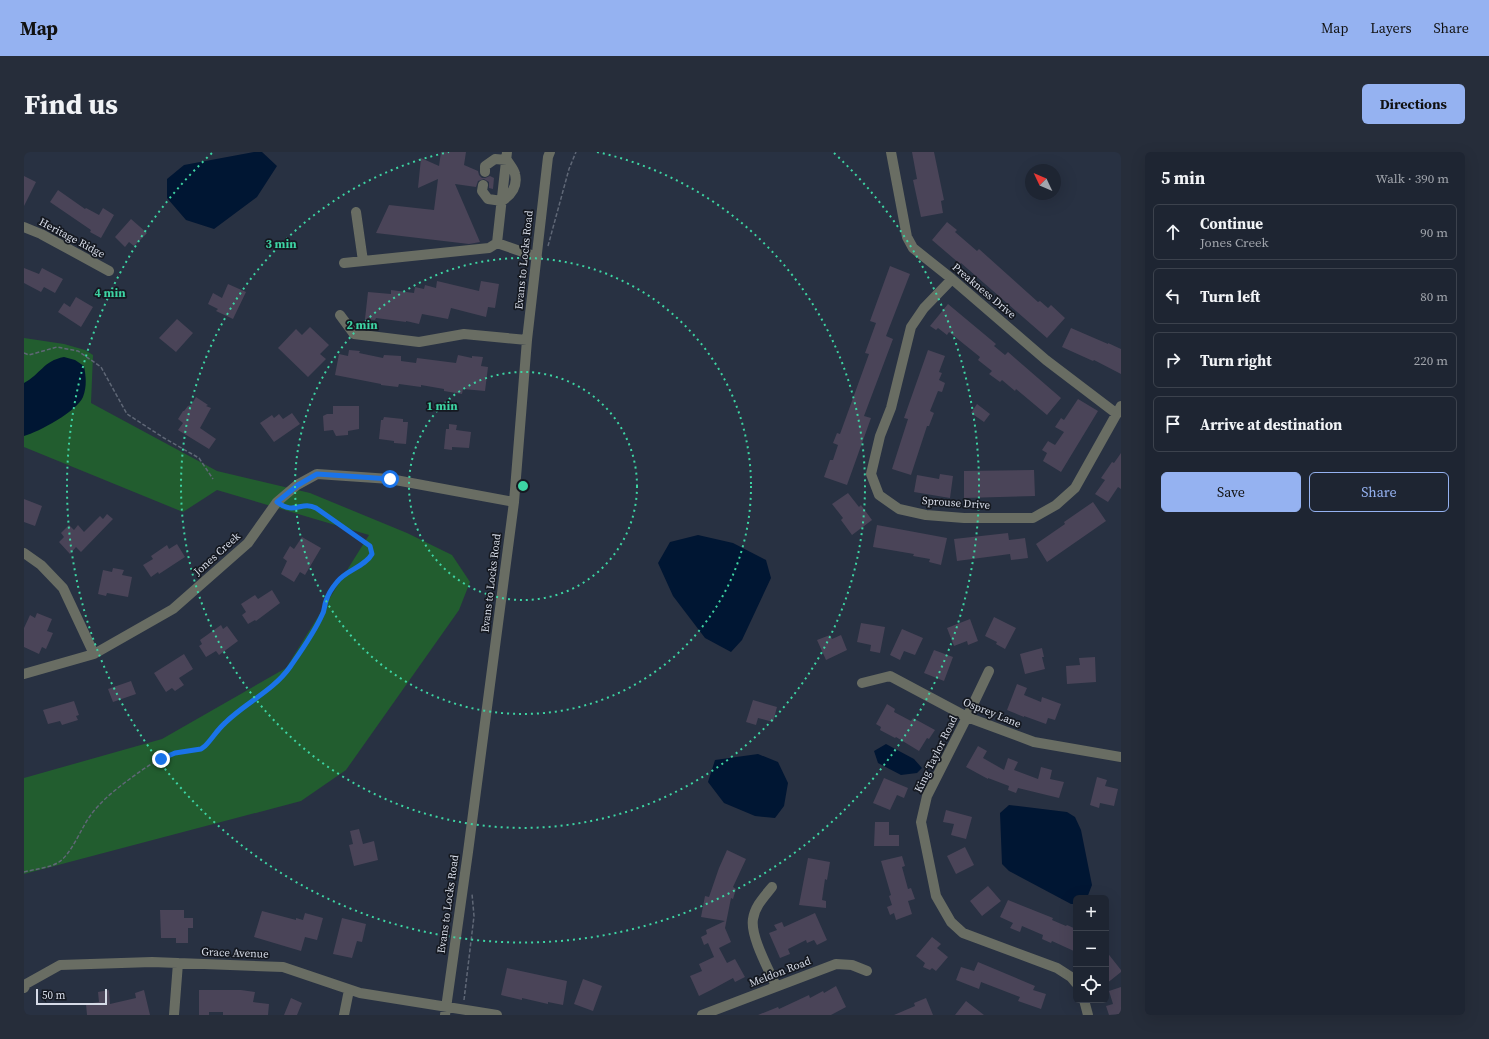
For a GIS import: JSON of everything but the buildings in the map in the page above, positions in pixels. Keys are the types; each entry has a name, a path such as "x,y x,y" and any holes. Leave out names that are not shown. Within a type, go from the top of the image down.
{"street":[{"name":"Evans to Locks Road","path":"446,1011 514,502 527,340 548,157 550,152"},
{"name":"Preakness Drive","path":"891,152 907,238 912,248 952,279 1046,360 1119,410"},
{"path":"344,263 489,248 497,242 507,156 495,159 486,166 485,172"},
{"path":"483,185 482,191 488,199 502,201"},
{"path":"356,212 363,261"},
{"name":"Heritage Ridge","path":"24,227 41,234 109,271"},
{"path":"497,242 537,257"},
{"name":"Sprouse Drive","path":"952,279 924,308 911,327 891,408 880,436 871,474 879,495 899,509 926,515 964,518 1033,518 1056,505 1075,488 1119,410"},
{"path":"340,315 354,334 419,342 464,334 527,340"},
{"name":"Jones Creek","path":"24,674 94,654 173,609 248,543 277,502 298,485 317,474 390,479 514,502"},
{"path":"24,553 41,565 64,588 94,654"},
{"name":"King Taylor Road","path":"989,671 968,718 927,796 921,822 936,896 951,922 963,933 1057,968 1073,979"},
{"name":"Osprey Lane","path":"862,682 890,676 968,718 1034,742 1121,756"},
{"path":"772,887 759,903 753,920 755,937 776,986"},
{"name":"Grace Avenue","path":"24,988 26,984 60,966 152,962 283,967 360,993 446,1011"},
{"path":"174,1015 178,963"},
{"name":"Meldon Road","path":"702,1015 836,964 852,965 867,971"},
{"path":"344,1015 350,990"},
{"path":"1085,1003 1088,1015"},
{"path":"446,1011 497,1015"}],"path":[{"path":"24,353 29,355 57,347 78,351 101,367 127,414 199,458 213,479"},
{"path":"24,872 60,861 70,849 88,818 117,788 148,766 161,759 175,753 201,749 225,723 278,680 289,668 316,626 324,610 329,593 335,584 348,571 370,558 372,554 370,546 316,508 306,505 290,509 283,507 277,502"}],"green space":[{"path":"24,338 64,344 85,350 93,355 91,403 217,471 310,493 407,533 452,555 470,582 459,610 346,770 301,801 24,874 24,778 162,739 286,668 369,535 217,490 183,512 24,447"}],"water":[{"path":"254,152 262,152 277,166 257,197 214,229 186,220 167,198 167,179 184,165"},
{"path":"64,357 75,360 84,366 86,382 83,397 79,403 57,420 31,434 24,436 24,383 51,361"},
{"path":"698,535 733,543 766,560 771,578 742,640 731,652 705,638 673,596 658,563 670,542"},
{"path":"886,744 914,759 922,768 917,773 901,775 878,763 874,751"},
{"path":"758,754 778,762 788,783 784,806 775,818 755,816 724,803 708,782 715,760"},
{"path":"1009,805 1067,812 1075,817 1081,830 1092,885 1088,895 1073,895 1073,904 1071,904 1009,871 1002,864 1000,813"}],"route":[{"path":"161,759 175,753 201,749 225,723 278,680 289,668 322,616 329,593 335,584 348,571 366,562 372,554 370,546 316,508 306,505 290,509 283,507 277,502 298,485 317,474 390,479"}]}
